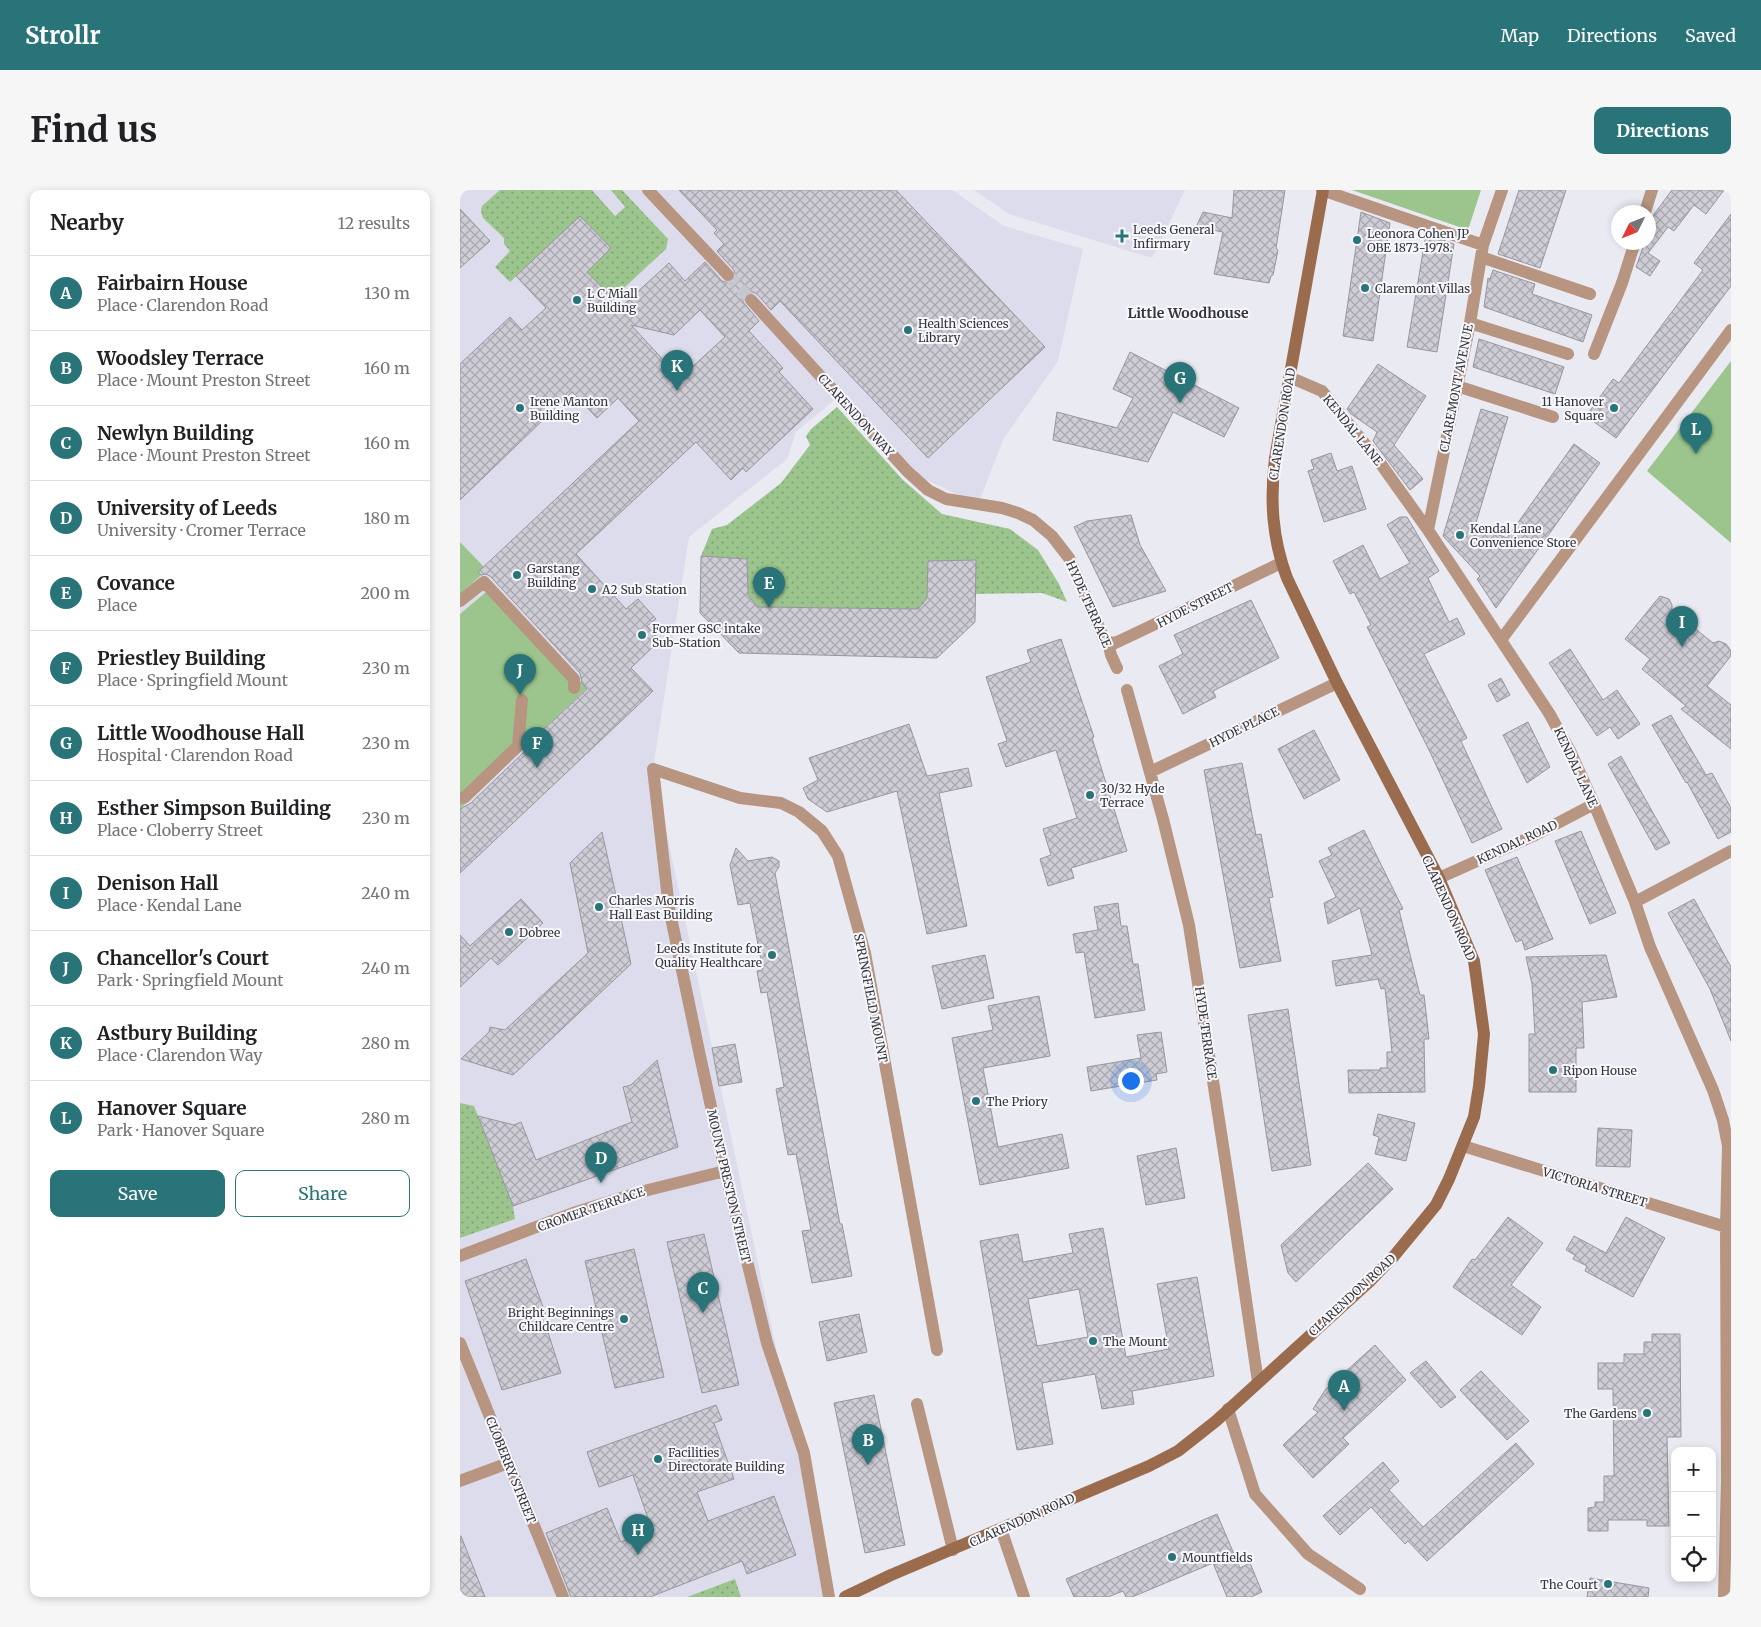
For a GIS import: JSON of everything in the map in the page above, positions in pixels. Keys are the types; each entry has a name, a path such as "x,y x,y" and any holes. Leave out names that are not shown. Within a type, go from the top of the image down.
{"street":[{"path":"648,190 728,274"},
{"path":"1322,190 1590,294"},
{"name":"CLARENDON ROAD","path":"846,1597 1149,1466 1178,1451 1216,1421 1370,1281 1394,1256 1436,1205 1449,1179 1474,1117 1484,1034 1474,961 1438,878 1337,683 1281,563 1273,522 1271,489 1275,458 1322,190"},
{"name":"CLAREMONT AVENUE","path":"1428,530 1470,323 1482,251 1502,190"},
{"path":"1647,205 1652,190"},
{"path":"1594,354 1622,283 1632,250"},
{"name":"CLARENDON WAY","path":"751,300 907,471 928,490 946,499 978,504"},
{"path":"1470,323 1568,354"},
{"path":"1501,640 1731,330"},
{"name":"KENDAL LANE","path":"1289,377 1322,391 1378,460 1428,530 1553,720 1570,751 1594,804 1635,902 1650,947 1713,1090 1723,1120 1728,1146 1729,1481 1724,1597"},
{"path":"1456,386 1553,417"},
{"name":"HYDE TERRACE","path":"978,504 1018,513 1033,520 1052,536 1069,558 1104,639 1108,642 1117,668"},
{"name":"HYDE STREET","path":"1108,642 1115,643 1146,629 1281,563"},
{"path":"460,601 484,582 574,679 574,688"},
{"name":"HYDE PLACE","path":"1150,772 1337,683"},
{"name":"HYDE TERRACE","path":"1127,690 1177,874 1195,959 1258,1382"},
{"path":"460,798 465,797 518,746 522,700"},
{"name":"MOUNT PRESTON STREET","path":"654,769 669,908 725,1171 767,1342 804,1453 829,1597"},
{"name":"SPRINGFIELD MOUNT","path":"654,769 740,798 781,803 799,812 822,831 838,856 864,953 937,1350"},
{"name":"KENDAL ROAD","path":"1438,878 1534,835 1594,804"},
{"path":"1635,902 1731,850"},
{"name":"VICTORIA STREET","path":"1463,1146 1729,1227"},
{"name":"CROMER TERRACE","path":"460,1256 573,1213 635,1193 725,1171"},
{"name":"CLOBERRY STREET","path":"460,1343 464,1364 508,1463 563,1597"},
{"path":"917,1404 953,1550"},
{"path":"1228,1409 1255,1494 1308,1554 1360,1589"},
{"path":"460,1480 508,1463"},
{"path":"1001,1529 1024,1597"}],"shaded area":[{"path":"460,190 952,190 1004,226 1083,249 1058,361 1004,438 978,504 907,471 839,396 796,432 787,459 689,537 653,769 829,1597 460,1597"},
{"name":"Leeds General Infirmary","path":"974,190 1185,190 1152,258 1009,214"}],"green space":[{"path":"500,190 592,190 615,216 625,207 611,190 622,190 668,239 666,249 612,299 587,272 611,248 580,216 510,282 495,267 510,251 504,244 504,238 483,218 481,211 482,206"},
{"path":"1352,190 1481,190 1468,230"},
{"path":"1731,361 1731,543 1647,471"},
{"path":"837,407 903,480 942,514 1010,529 1038,550 1059,584 1067,602 1042,593 975,594 975,560 929,561 927,598 918,609 758,607 748,595 747,559 701,556 712,529 727,525 781,483 810,445 806,436 811,429"},
{"path":"460,542 487,570 460,594"},
{"path":"492,587 587,688 460,809 460,614"},
{"path":"460,1103 474,1106 513,1206 515,1219 460,1238"},
{"path":"735,1579 741,1597 687,1597"}],"building":[{"path":"679,190 896,190 1045,347 928,458 780,301 771,310 757,294 753,292 746,294 743,297 743,302 759,321 749,331 783,368 779,372 813,409 746,472 743,468 731,480 696,442 576,554 626,609 638,599 656,619 647,626 660,640 631,668 653,691 460,873 460,809 471,803 524,752 526,746 587,689 582,683 580,673 490,576 486,574 481,575 478,572 639,421 618,398 597,418 572,392 460,500 460,364 510,317 522,330 546,308 516,276 580,216 611,248 587,272 621,307 669,263 685,281 705,262 722,281 729,283 733,281 736,277 734,270 717,251 724,244 714,233 717,230","holes":["700,310 725,337 680,378 631,325 674,335"]},
{"path":"1234,190 1285,190 1276,248 1278,250 1273,275 1269,283 1214,274 1223,232 1196,227 1203,212 1232,218"},
{"path":"1519,190 1566,190 1540,268 1498,254"},
{"path":"1672,190 1724,190 1706,214 1694,205 1674,231 1668,227 1656,243 1656,212"},
{"path":"460,209 490,241 460,268"},
{"name":"Claremont Villas","path":"1361,212 1390,223 1373,341 1343,336"},
{"path":"1731,214 1731,286 1616,438 1586,416 1613,379 1619,383 1703,270 1694,263"},
{"path":"1426,234 1454,244 1437,352 1407,347"},
{"path":"1642,250 1650,250 1648,253 1660,261 1650,276 1636,267"},
{"path":"1493,270 1535,284 1532,294 1592,315 1583,342 1484,307 1488,278 1490,279"},
{"path":"1479,339 1564,367 1555,394 1473,367"},
{"path":"1130,352 1239,408 1224,437 1173,412 1148,462 1053,440 1057,412 1117,428 1133,398 1113,389"},
{"path":"1378,364 1426,396 1394,445 1423,479 1410,490 1373,441 1377,432 1351,414 1347,409"},
{"path":"1481,409 1508,417 1475,526 1507,538 1574,444 1600,463 1496,608 1477,579 1480,576 1443,536"},
{"path":"1331,453 1337,471 1352,466 1366,509 1324,522 1308,471 1314,469 1311,460"},
{"path":"1131,515 1140,545 1166,591 1113,607 1074,527 1087,521"},
{"path":"1400,517 1407,517 1439,571 1428,578 1449,622 1457,618 1465,634 1424,654 1467,738 1461,741 1502,829 1472,843 1430,752 1367,627 1371,625 1354,592 1350,594 1333,561 1363,545 1380,579 1410,563 1387,525"},
{"path":"701,556 747,559 748,595 758,607 918,609 927,598 928,561 976,560 975,622 937,658 739,653 700,613"},
{"path":"1660,596 1669,599 1672,610 1713,643 1719,641 1726,644 1731,651 1730,657 1707,686 1731,705 1731,749 1681,709 1686,706 1642,669 1650,659 1625,639"},
{"path":"1251,600 1279,658 1213,691 1216,697 1183,714 1159,666 1183,654 1174,635"},
{"path":"1061,639 1094,737 1092,738 1127,851 1071,868 1074,878 1048,886 1040,859 1051,855 1043,829 1077,818 1056,750 1006,767 998,744 1007,741 986,677 1031,662 1027,650"},
{"path":"1570,649 1603,700 1617,690 1640,724 1618,739 1610,727 1597,736 1549,663"},
{"path":"1501,678 1510,695 1497,702 1488,685"},
{"path":"1671,715 1706,775 1712,773 1731,808 1731,832 1718,839 1687,782 1652,725"},
{"path":"1528,722 1550,767 1527,783 1503,735"},
{"path":"909,724 927,776 968,768 972,786 939,793 967,926 927,934 897,791 827,812 808,799 803,788 818,780 809,758"},
{"path":"1314,730 1340,780 1304,799 1278,749"},
{"path":"1621,756 1670,843 1656,850 1608,764"},
{"path":"1242,763 1256,835 1261,834 1273,897 1269,898 1281,961 1240,968 1204,770"},
{"path":"1364,830 1403,909 1399,910 1420,995 1424,995 1429,1039 1424,1039 1425,1092 1349,1093 1348,1070 1380,1070 1380,1068 1387,1068 1387,1052 1392,1052 1385,988 1381,989 1378,979 1336,986 1332,961 1372,955 1360,908 1328,924 1324,903 1336,897 1319,861 1332,855 1328,848"},
{"path":"1581,831 1616,913 1590,924 1555,841"},
{"name":"Charles Morris Hall East Building","path":"602,832 631,964 513,1075 461,1059 489,1032 490,1027 505,1030 588,953 570,863"},
{"path":"736,848 748,861 772,857 779,861 779,867 775,873 840,1224 842,1224 852,1276 812,1283 802,1231 811,1230 796,1154 788,1155 776,1089 784,1087 767,992 761,993 757,971 763,970 750,903 738,905 730,865"},
{"path":"1517,857 1553,939 1525,950 1522,940 1516,942 1485,870"},
{"name":"Dobree","path":"521,899 543,923 498,965 491,958 460,987 460,935 470,946"},
{"path":"1694,899 1731,967 1731,1041 1710,989 1668,913"},
{"path":"1118,903 1121,926 1127,926 1133,964 1138,964 1145,1010 1095,1018 1084,952 1076,953 1073,934 1098,930 1094,907"},
{"path":"985,955 994,998 942,1009 932,966"},
{"path":"1606,955 1617,997 1582,1002 1584,1048 1576,1048 1576,1092 1529,1092 1529,1034 1535,1034 1532,984 1526,957"},
{"name":"The Priory","path":"1039,996 1050,1056 983,1068 998,1147 1062,1134 1069,1168 980,1185 952,1038 993,1030 988,1006"},
{"path":"1288,1009 1311,1165 1272,1171 1248,1015"},
{"path":"1161,1032 1167,1072 1156,1074 1157,1080 1091,1091 1087,1067 1141,1058 1137,1035"},
{"path":"735,1044 742,1082 719,1086 712,1048"},
{"path":"657,1060 678,1147 513,1206 478,1116 514,1125 521,1122 536,1160 632,1122 623,1087 631,1085"},
{"path":"1378,1114 1415,1123 1406,1161 1375,1154 1379,1137 1373,1135"},
{"path":"1598,1128 1632,1130 1630,1167 1596,1166"},
{"path":"1176,1148 1185,1198 1146,1205 1137,1156"},
{"path":"1368,1163 1393,1189 1296,1282 1288,1273 1281,1245"},
{"path":"1508,1217 1543,1243 1511,1285 1541,1307 1522,1335 1453,1287 1472,1259 1475,1260"},
{"path":"1626,1217 1665,1238 1633,1297 1585,1271 1587,1266 1573,1259 1575,1255 1566,1250 1574,1236 1606,1253"},
{"name":"The Mount","path":"1103,1228 1126,1357 1169,1349 1157,1284 1197,1277 1214,1376 1132,1391 1134,1404 1102,1409 1095,1374 1042,1383 1053,1444 1017,1450 980,1241 1018,1234 1023,1262 1073,1253 1069,1234","holes":["1079,1289 1088,1337 1037,1346 1028,1299"]},
{"path":"704,1234 739,1385 702,1393 667,1242"},
{"name":"Bright Beginnings Childcare Centre","path":"634,1249 664,1377 615,1388 585,1261"},
{"path":"526,1259 549,1324 546,1326 561,1373 502,1390 465,1281"},
{"path":"859,1314 867,1352 827,1361 819,1322"},
{"name":"The Gardens","path":"1652,1334 1680,1334 1681,1437 1667,1437 1669,1526 1647,1526 1647,1520 1608,1520 1608,1531 1588,1531 1588,1508 1595,1507 1595,1502 1604,1502 1604,1476 1614,1476 1613,1389 1598,1389 1598,1363 1624,1363 1624,1354 1644,1354 1644,1342 1652,1342"},
{"path":"1375,1345 1406,1380 1343,1438 1349,1444 1313,1478 1283,1445 1318,1412 1313,1409 1325,1390"},
{"path":"1426,1361 1456,1397 1441,1408 1410,1373"},
{"path":"1481,1371 1529,1421 1507,1440 1460,1390"},
{"path":"874,1395 905,1545 865,1553 834,1403"},
{"path":"716,1405 722,1420 714,1423 734,1479 697,1492 708,1521 774,1496 796,1555 747,1574 742,1561 650,1597 571,1597 546,1533 607,1508 621,1542 652,1530 633,1475 599,1487 587,1452"},
{"path":"1516,1443 1534,1464 1427,1561 1408,1541 1405,1544 1371,1507 1340,1535 1323,1516 1383,1462 1399,1481 1389,1490 1423,1527"},
{"name":"Mountfields","path":"1217,1514 1240,1568 1250,1563 1262,1592 1251,1597 1227,1597 1213,1563 1132,1597 1126,1597 1123,1591 1108,1597 1074,1597 1066,1579"},
{"path":"461,1536 485,1597 460,1597"},
{"name":"The Court","path":"1590,1578 1649,1588 1648,1597 1587,1597"}],"tunnel":[{"path":"728,275 751,300"}],"place":[{"name":"Leeds General Infirmary","path":"1122,236"},
{"name":"Leonora Cohen JP OBE 1873-1978.","path":"1357,240"},
{"name":"Claremont Villas","path":"1365,288"},
{"name":"L C Miall Building","path":"577,300"},
{"name":"Health Sciences Library","path":"908,330"},
{"name":"Astbury Building","path":"677,391"},
{"name":"Little Woodhouse Hall","path":"1180,403"},
{"name":"Irene Manton Building","path":"520,408"},
{"name":"11 Hanover Square","path":"1614,408"},
{"name":"Hanover Square","path":"1696,454"},
{"name":"Kendal Lane Convenience Store","path":"1460,535"},
{"name":"Garstang Building","path":"517,575"},
{"name":"A2 Sub Station","path":"592,589"},
{"name":"Covance","path":"769,608"},
{"name":"Former GSC intake Sub-Station","path":"642,635"},
{"name":"Denison Hall","path":"1682,647"},
{"name":"Chancellor's Court","path":"520,695"},
{"name":"Priestley Building","path":"537,768"},
{"name":"30/32 Hyde Terrace","path":"1090,795"},
{"name":"Charles Morris Hall East Building","path":"599,907"},
{"name":"Dobree","path":"509,932"},
{"name":"Leeds Institute for Quality Healthcare","path":"772,955"},
{"name":"Ripon House","path":"1553,1070"},
{"name":"The Priory","path":"976,1101"},
{"name":"University of Leeds","path":"601,1183"},
{"name":"Newlyn Building","path":"703,1313"},
{"name":"Bright Beginnings Childcare Centre","path":"624,1319"},
{"name":"The Mount","path":"1093,1341"},
{"name":"Fairbairn House","path":"1344,1411"},
{"name":"The Gardens","path":"1647,1413"},
{"name":"Facilities Directorate Building","path":"658,1459"},
{"name":"Woodsley Terrace","path":"868,1465"},
{"name":"Esther Simpson Building","path":"638,1555"},
{"name":"Mountfields","path":"1172,1557"},
{"name":"The Court","path":"1608,1584"}],"district":[{"name":"Little Woodhouse","path":"1188,313"}]}
